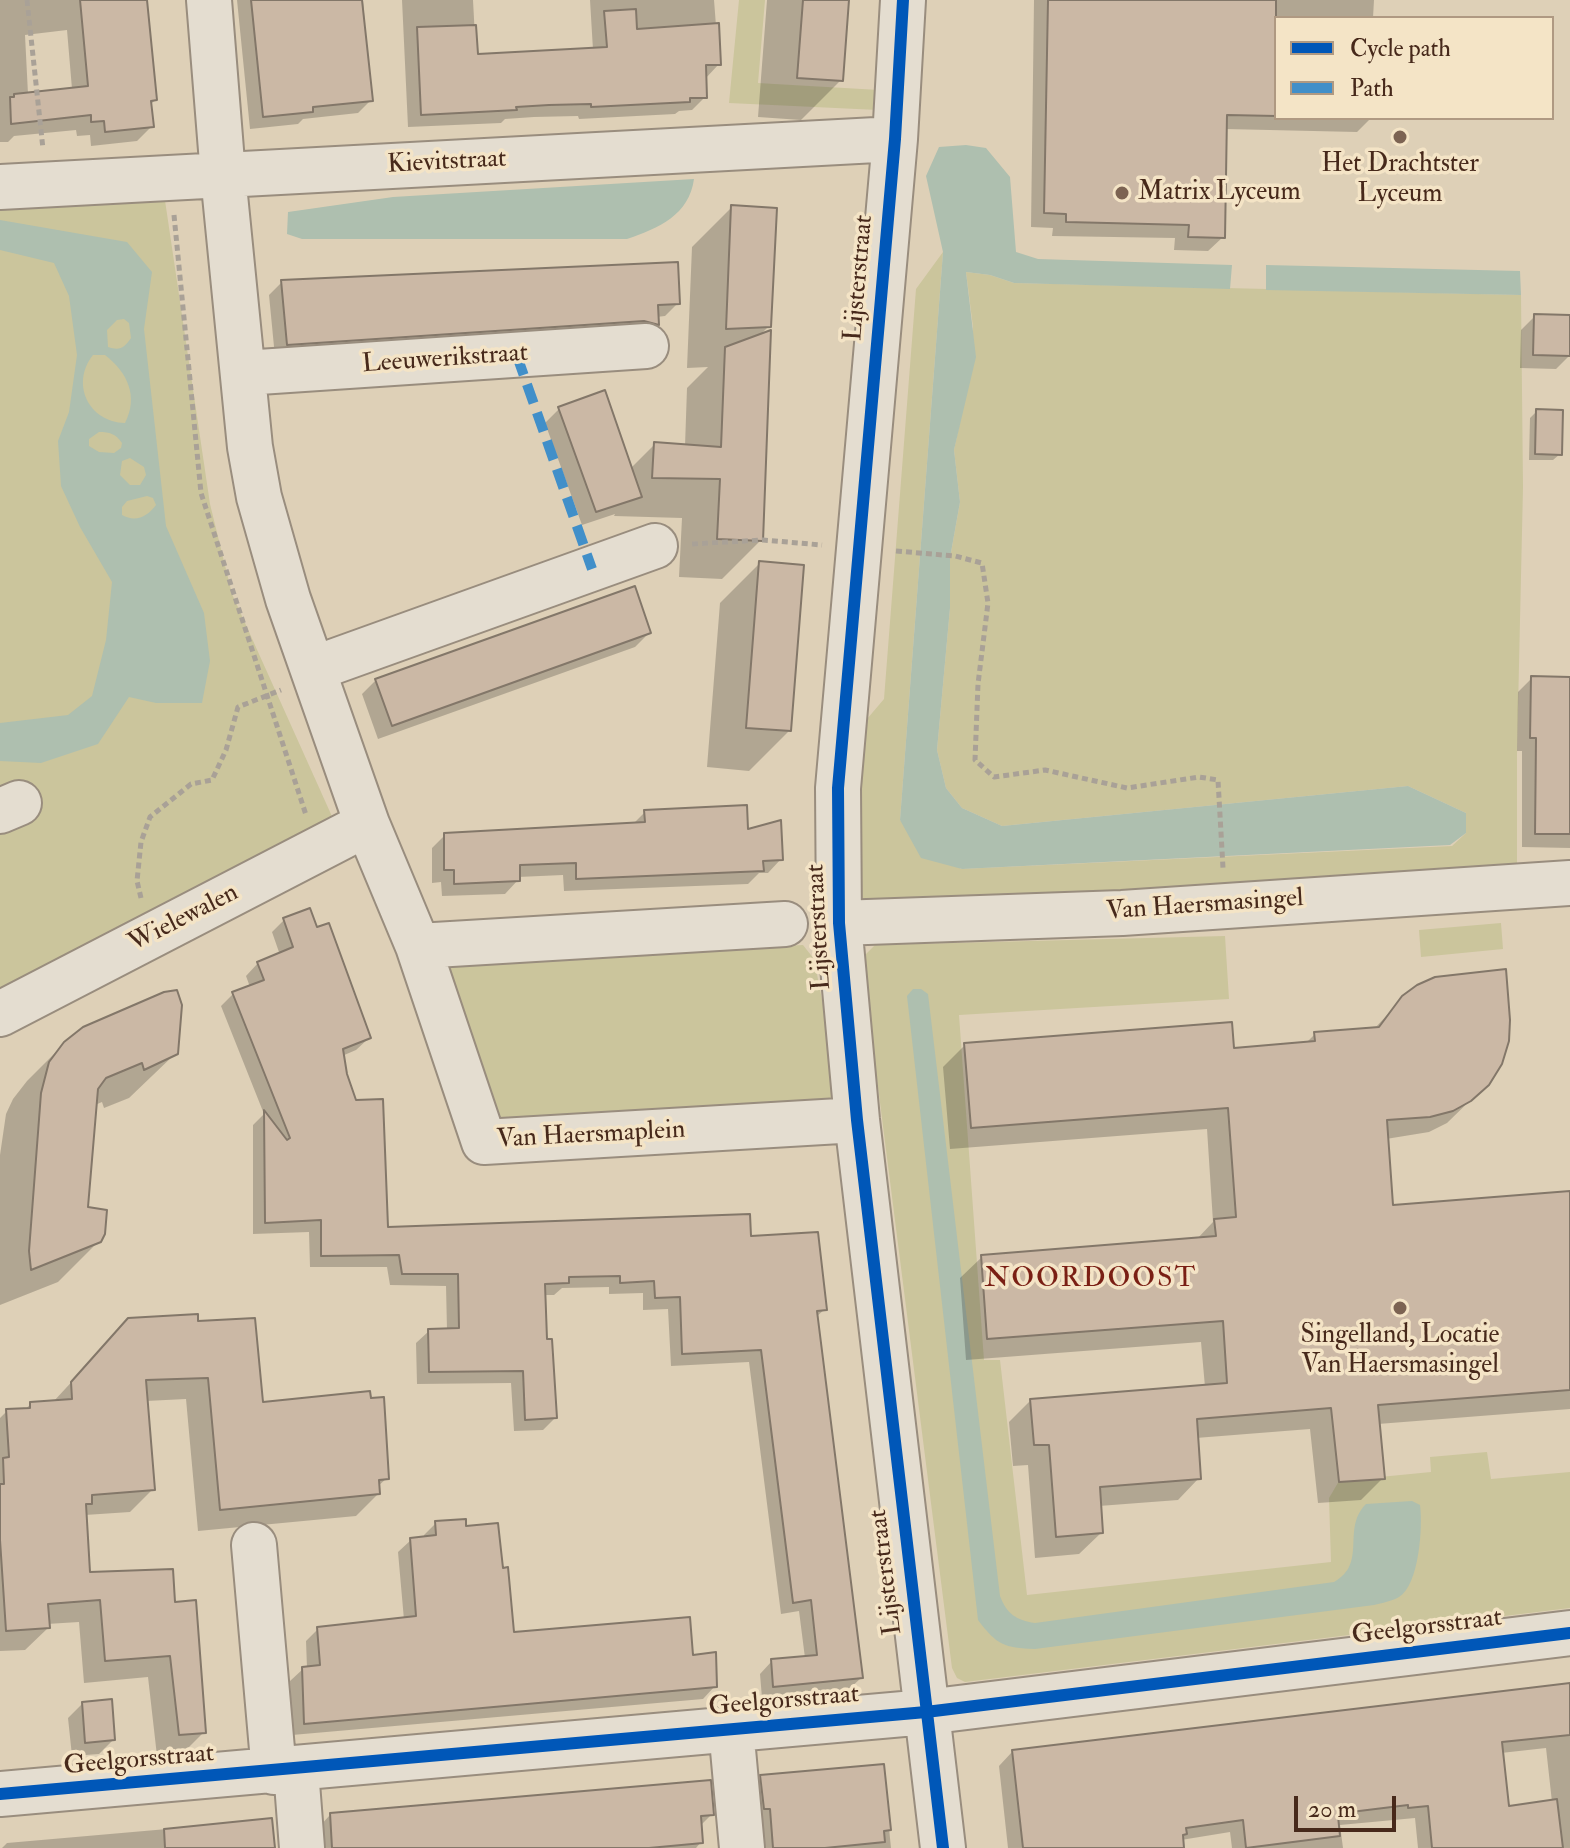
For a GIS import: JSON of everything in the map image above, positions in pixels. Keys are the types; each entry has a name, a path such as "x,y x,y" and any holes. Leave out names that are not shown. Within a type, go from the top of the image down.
{"street":[{"path":"209,0 250,447 259,497 288,599 367,824"},
{"name":"Lijsterstraat","path":"903,0 874,550 838,788 839,923 857,1120 943,1848"},
{"name":"Kievitstraat","path":"0,187 895,139"},
{"name":"Leeuwerikstraat","path":"244,373 646,346"},
{"path":"315,675 655,546"},
{"name":"Wielewalen","path":"0,1014 367,824"},
{"name":"Van Haersmaplein","path":"367,824 418,946 484,1142 857,1120"},
{"name":"Van Haersmasingel","path":"839,923 1122,913 1570,883"},
{"path":"418,946 785,924"},
{"path":"254,1545 285,1771 302,1848"},
{"name":"Geelgorsstraat","path":"0,1794 926,1712 1570,1633"},
{"path":"731,1728 742,1848"}],"path":[{"path":"27,0 47,185"},
{"path":"655,546 763,540 955,556 982,563 988,603 978,684 975,760 994,777 1045,770 1127,788 1199,777 1218,780 1226,905"},
{"path":"149,937 137,881 141,842 150,817 191,784 212,780 226,750 238,707 315,675"}],"shaded area":[{"path":"739,0 765,0 758,83 879,90 878,110 729,103"},
{"path":"966,145 986,148 1010,177 1016,252 1038,259 1232,265 1230,289 1014,283 990,275 966,272 976,357 954,450 960,502 950,558 950,608 937,750 946,788 962,808 1002,826 1408,786 1466,813 1466,833 1450,845 962,869 921,858 900,820 943,252 926,176 939,147"},
{"path":"694,179 686,202 679,211 661,225 627,239 302,239 287,234 288,212 393,197"},
{"path":"163,187 210,504 232,594 339,832 0,994 0,193"},
{"path":"0,220 127,242 152,272 144,329 166,526 204,613 210,661 202,703 156,703 129,697 98,744 41,763 0,761 0,723 68,715 92,696 106,640 112,582 80,527 61,486 58,441 69,412 77,355 69,296 54,263 0,250","holes":["124,319 129,323 131,338 119,349 108,347 107,330 117,320","93,355 105,355 125,377 131,394 125,423 112,421 93,409 84,389 86,366","99,432 106,432 122,443 114,453 99,452 89,446 89,439","130,458 144,467 146,475 140,485 130,485 120,475 122,461","147,496 153,498 156,505 137,518 122,515 122,507 127,501"]},
{"path":"943,252 900,820 961,869 1452,846 1466,833 1466,813 1408,786 1002,826 962,808 946,788 937,750 950,608 950,558 960,502 954,450 973,327 966,272 990,275 1014,283 1521,295 1523,487 1517,875 866,902 852,884 853,812 867,719 884,699 916,289"},
{"path":"1266,265 1520,271 1521,295 1266,290"},
{"path":"1501,923 1503,949 1421,957 1419,930"},
{"path":"1225,936 1229,999 959,1015 984,1360 1000,1360 1027,1595 1331,1562 1329,1498 1339,1481 1431,1472 1430,1457 1487,1452 1491,1479 1570,1472 1570,1608 965,1682 957,1678 952,1668 863,969 866,954 875,945"},
{"path":"803,945 814,959 825,1015 832,1096 823,1104 500,1124 438,962"},
{"path":"913,989 921,989 928,994 1000,1596 1009,1612 1017,1618 1035,1623 1334,1582 1350,1565 1355,1524 1366,1504 1412,1501 1420,1505 1418,1555 1411,1581 1399,1597 1374,1605 1035,1649 1002,1644 978,1620 907,996"}],"building":[{"path":"80,0 147,0 157,100 151,101 154,127 105,132 104,121 91,122 91,115 11,124 10,97 14,94 88,86"},
{"path":"251,0 362,0 373,101 313,107 313,112 263,117"},
{"path":"803,0 849,0 843,81 797,78"},
{"path":"1048,0 1276,0 1274,116 1227,115 1225,238 1188,237 1189,225 1066,222 1066,214 1044,213"},
{"path":"636,9 637,29 719,23 721,65 706,65 707,98 690,98 690,102 591,107 591,104 549,105 516,107 517,110 421,115 417,27 476,25 478,54 607,47 604,11"},
{"path":"731,205 777,208 771,327 726,329"},
{"path":"678,262 680,304 658,305 659,325 644,321 287,345 281,280"},
{"path":"1534,314 1570,315 1570,356 1533,355"},
{"path":"771,330 763,541 717,539 720,479 652,478 654,442 721,447 725,347"},
{"path":"605,390 642,497 596,512 558,407"},
{"path":"1536,409 1563,410 1562,455 1535,454"},
{"path":"759,561 804,565 791,731 746,728"},
{"path":"635,586 651,633 392,726 375,679"},
{"path":"1531,676 1570,677 1570,834 1535,834 1536,738 1530,738"},
{"path":"747,805 748,829 781,820 783,860 763,861 764,871 576,879 576,863 520,865 520,881 454,884 454,870 444,870 444,833 645,822 644,810"},
{"path":"310,908 317,927 329,923 371,1038 343,1049 356,1100 383,1099 388,1227 750,1214 751,1236 818,1232 827,1310 817,1311 863,1678 773,1687 771,1659 817,1655 811,1600 793,1603 761,1350 682,1354 680,1297 655,1298 654,1281 620,1283 620,1276 569,1277 569,1283 545,1284 547,1339 552,1339 557,1418 525,1420 523,1371 429,1372 428,1329 459,1328 458,1274 402,1274 399,1255 321,1256 321,1220 265,1223 264,1110 287,1140 290,1138 232,992 264,980 257,962 293,947 283,918"},
{"path":"1506,969 1509,1041 1502,1064 1489,1085 1471,1101 1453,1111 1430,1117 1387,1120 1393,1205 1570,1191 1570,1390 1378,1405 1385,1479 1339,1482 1331,1408 1197,1419 1201,1479 1100,1487 1103,1533 1056,1537 1049,1445 1034,1445 1030,1399 1227,1383 1223,1321 987,1339 981,1255 1216,1236 1214,1219 1236,1217 1228,1108 971,1128 964,1043 1232,1022 1234,1048 1315,1041 1314,1032 1379,1027 1402,996 1435,977"},
{"path":"177,990 182,1005 178,1054 144,1070 142,1063 106,1078 98,1089 88,1207 107,1210 105,1234 101,1242 31,1270 29,1251 41,1093 49,1062 64,1042 83,1027 164,992"},
{"path":"198,1314 198,1321 255,1318 263,1402 370,1391 371,1398 384,1397 389,1479 379,1480 380,1494 220,1510 208,1378 146,1380 155,1490 92,1495 92,1504 86,1504 90,1572 173,1569 175,1602 196,1600 206,1733 179,1735 170,1656 105,1661 100,1600 48,1604 50,1628 6,1631 0,1484 4,1484 3,1458 9,1457 6,1409 30,1408 30,1402 72,1399 71,1382 128,1318"},
{"path":"466,1519 466,1526 498,1523 503,1568 508,1567 514,1632 690,1617 693,1655 716,1652 717,1687 304,1724 302,1667 320,1665 317,1627 416,1616 410,1538 436,1535 435,1521"},
{"path":"1570,1683 1570,1735 1502,1742 1509,1806 1557,1799 1563,1848 1432,1848 1428,1806 1408,1808 1408,1805 1343,1813 1344,1816 1338,1816 1340,1836 1246,1848 1243,1820 1186,1828 1184,1848 1023,1848 1012,1750"},
{"path":"112,1699 115,1740 85,1743 82,1702"},
{"path":"884,1764 891,1830 884,1831 885,1842 825,1848 773,1848 770,1809 764,1809 760,1775"},
{"path":"711,1780 714,1815 701,1816 703,1843 649,1848 332,1848 330,1813"},
{"path":"272,1818 275,1848 165,1848 164,1829"}],"marked path":[{"path":"517,356 592,569"}],"cycle path":[{"path":"903,0 895,139 838,788 839,923 857,1120 943,1848"},
{"path":"0,1794 926,1712 1570,1633"}],"place":[{"name":"Het Drachtster Lyceum","path":"1400,137"},
{"name":"Matrix Lyceum","path":"1122,193"},
{"name":"Singelland, Locatie Van Haersmasingel","path":"1400,1308"}],"district":[{"name":"NOORDOOST","path":"1091,1280"}]}
